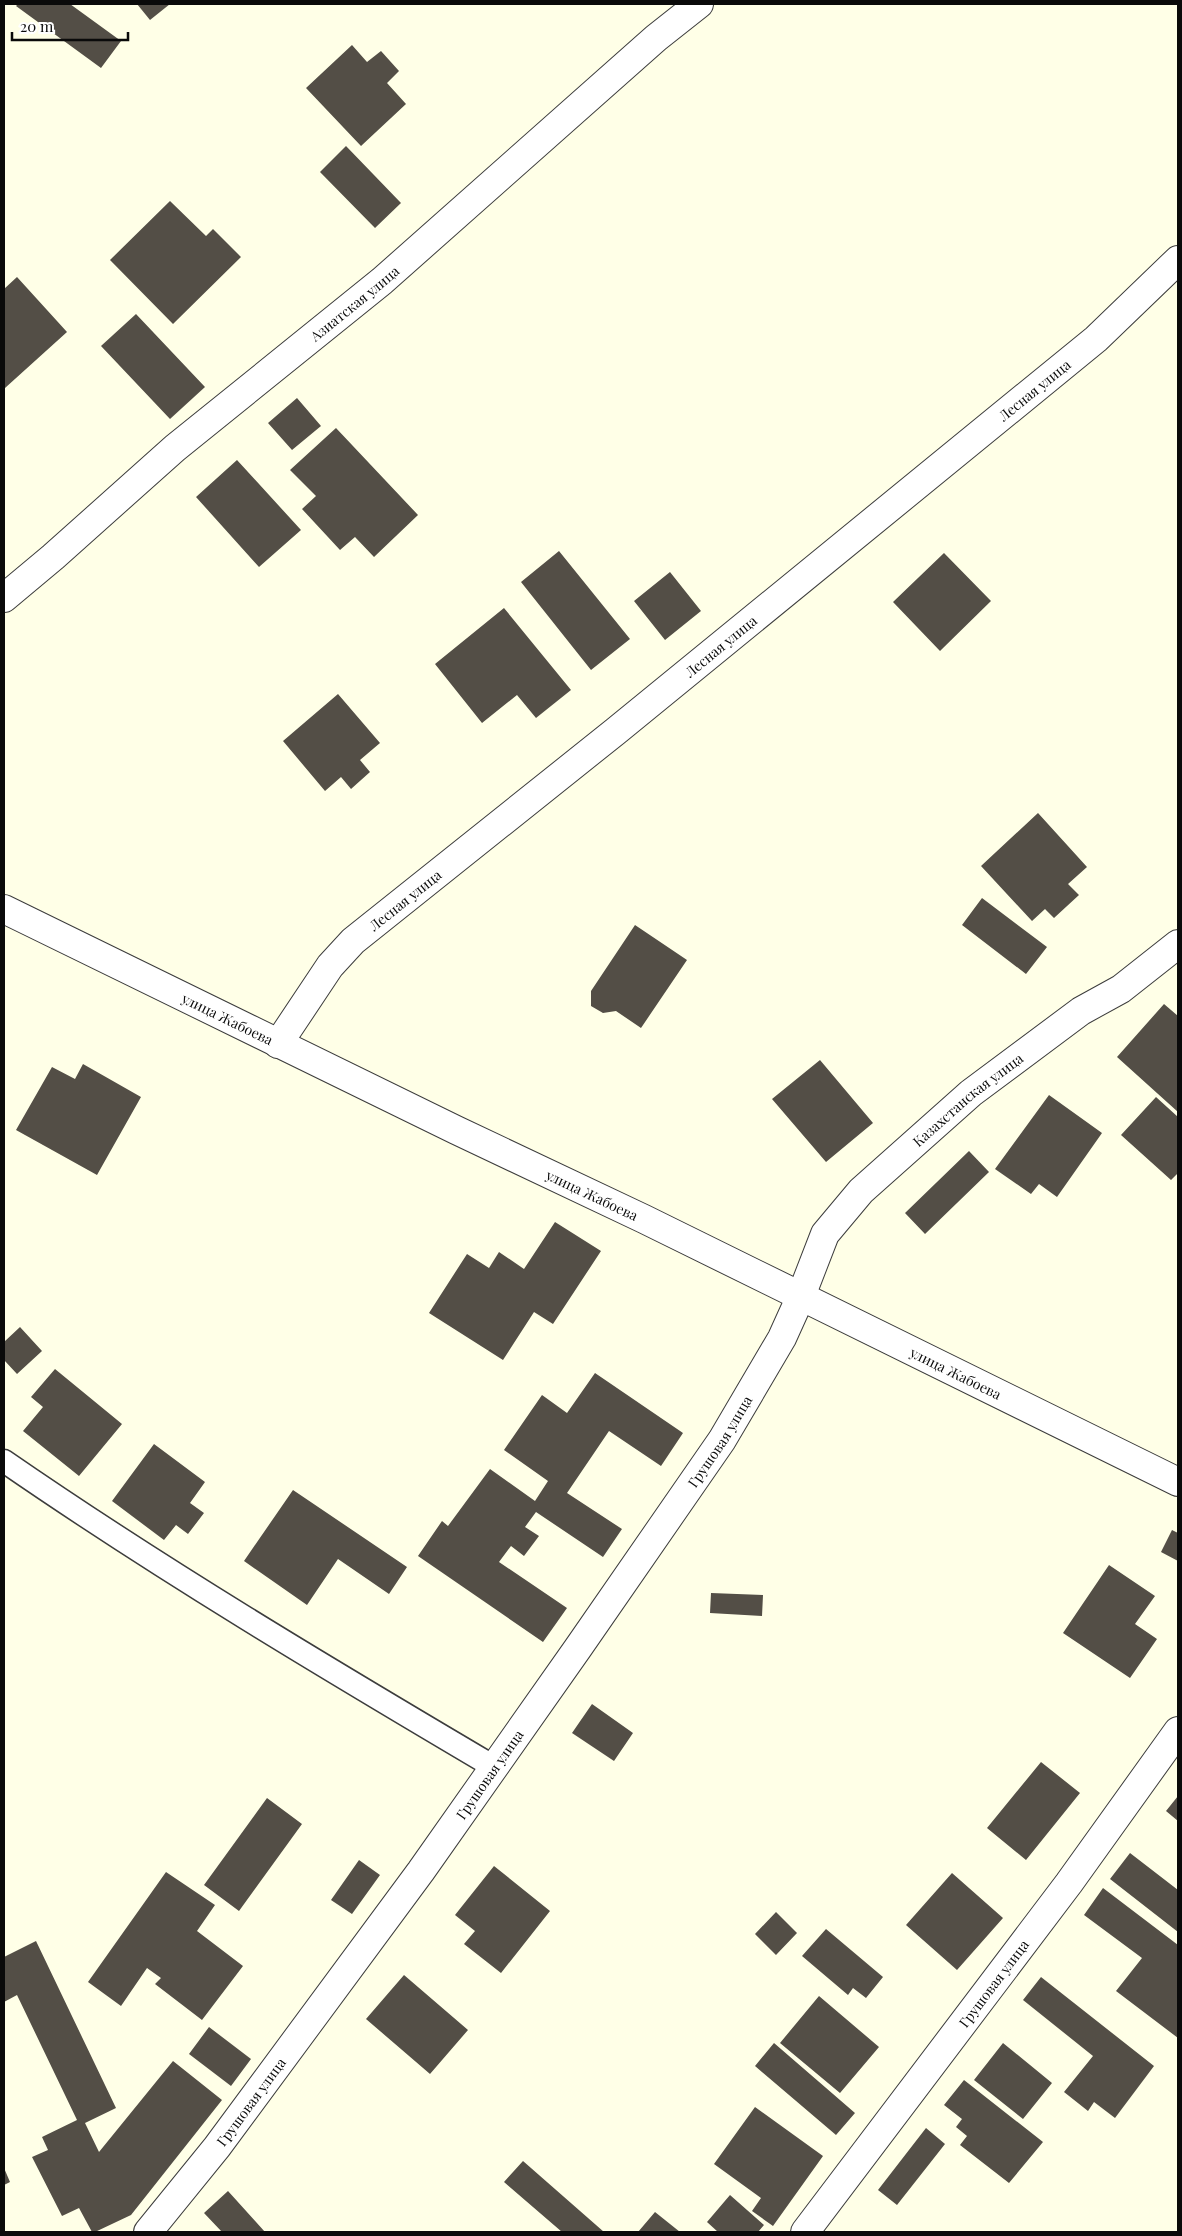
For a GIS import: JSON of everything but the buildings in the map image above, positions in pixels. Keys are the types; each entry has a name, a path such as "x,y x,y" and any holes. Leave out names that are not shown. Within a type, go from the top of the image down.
{"street":[{"name":"Азиатская улица","path":"4,598 53,558 176,448 382,281 656,38 699,4"},
{"name":"Лесная улица","path":"278,1044 330,966 353,940 616,732 1088,346 1178,260"},
{"name":"улица Жабоева","path":"4,909 278,1044 644,1219 1178,1482"},
{"name":"Казахстанская улица","path":"801,1296 825,1234 861,1191 970,1093 1081,1011 1128,984 1178,944"},
{"name":"Грушовая улица","path":"148,2232 217,2147 421,1871 494,1767 722,1440 782,1338 801,1296"},
{"name":"Грушовая улица","path":"805,2232 1069,1883 1178,1731"}],"lane":[{"path":"4,1460 56,1497 264,1631 494,1767"}]}
